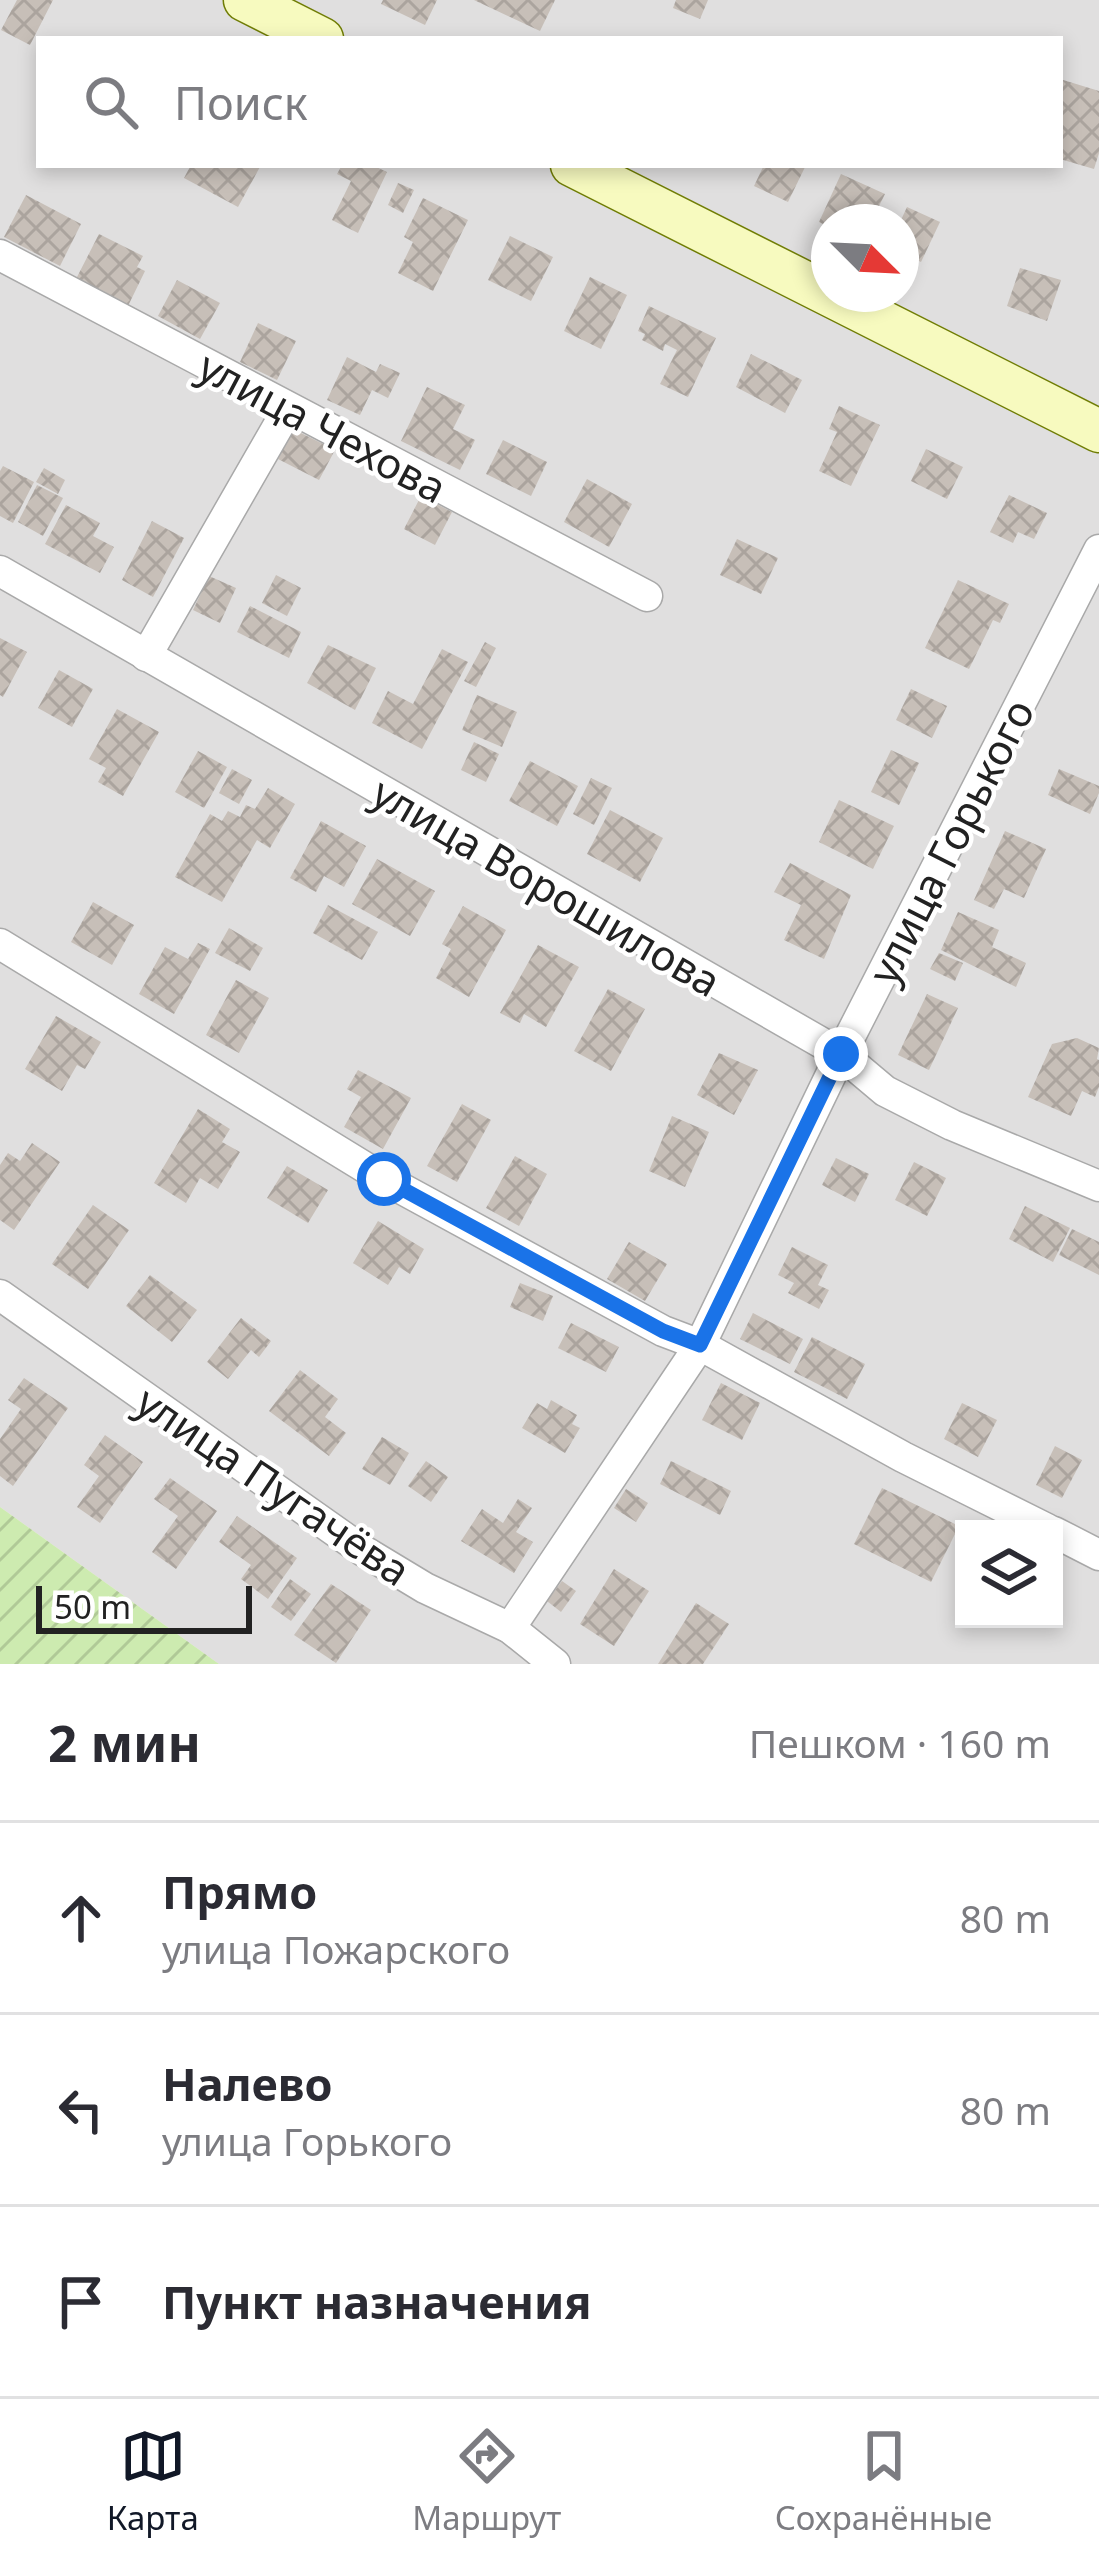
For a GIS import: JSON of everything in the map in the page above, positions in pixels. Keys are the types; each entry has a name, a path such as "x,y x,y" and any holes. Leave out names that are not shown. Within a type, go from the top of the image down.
{"street":[{"path":"245,0 316,36"},
{"path":"578,168 1099,431"},
{"name":"улица Чехова","path":"0,255 647,596"},
{"path":"146,656 288,409"},
{"name":"улица Горького","path":"510,1628 700,1345 841,1054 1099,550"},
{"name":"улица Ворошилова","path":"0,572 841,1054 886,1091 952,1125 1099,1186"},
{"path":"0,944 384,1179 663,1331 700,1345 1029,1520"},
{"name":"улица Пугачёва","path":"0,1294 362,1550 425,1588 510,1628 555,1664"},
{"path":"1063,1537 1099,1555"}],"shaded area":[{"path":"0,0 1099,0 1099,1664 219,1664 0,1507"}],"green space":[{"path":"0,1507 219,1664 0,1664"}],"building":[{"path":"17,0 53,0 30,45 1,30"},
{"path":"383,0 437,0 425,25 381,4"},
{"path":"474,0 555,0 540,31"},
{"path":"676,0 708,0 700,19 673,8"},
{"path":"1063,80 1099,91 1099,153 1094,169 1063,160"},
{"path":"189,168 259,168 238,207 184,178"},
{"path":"340,168 387,172 358,233 332,220 351,181 337,174"},
{"path":"763,168 805,168 788,202 754,186"},
{"path":"841,174 885,194 880,204 827,204"},
{"path":"398,183 414,190 403,213 388,205"},
{"path":"26,195 81,224 60,266 4,237"},
{"path":"423,198 468,220 433,291 398,273 413,242 404,237"},
{"path":"919,212 940,222 919,261"},
{"path":"99,234 143,256 137,267 145,271 128,306 76,279"},
{"path":"510,236 553,257 531,301 488,280"},
{"path":"1020,268 1061,280 1047,321 1007,306"},
{"path":"590,277 627,295 601,349 564,331"},
{"path":"177,280 220,303 200,339 158,316"},
{"path":"649,306 716,338 688,397 660,384 677,350 665,344 663,351 642,340 645,334 638,331"},
{"path":"258,323 296,341 277,380 240,362"},
{"path":"751,354 802,380 785,413 736,387"},
{"path":"347,357 376,372 380,364 400,373 388,398 372,390 360,415 327,400"},
{"path":"427,387 465,405 453,429 475,440 460,470 401,441"},
{"path":"839,406 880,425 851,486 819,471 837,432 829,429"},
{"path":"293,429 335,450 319,480 278,459"},
{"path":"503,440 547,462 531,496 486,474"},
{"path":"926,449 963,467 947,499 911,481"},
{"path":"3,466 34,482 13,523 0,516"},
{"path":"44,468 65,480 58,494 36,482"},
{"path":"587,479 632,504 609,547 564,522"},
{"path":"37,485 63,498 43,536 18,522"},
{"path":"1009,495 1047,513 1034,539 1018,532 1013,543 990,532"},
{"path":"421,496 452,512 435,545 404,529"},
{"path":"66,505 100,523 93,536 114,547 100,573 45,544"},
{"path":"152,521 184,538 153,597 122,580"},
{"path":"737,539 778,558 761,594 720,575"},
{"path":"276,575 301,588 287,616 262,603"},
{"path":"209,576 236,588 220,623 193,610"},
{"path":"958,580 1009,604 1000,623 993,620 969,669 925,648"},
{"path":"250,606 301,632 289,658 237,632"},
{"path":"0,638 27,652 3,697 0,695"},
{"path":"485,642 496,648 476,687 464,681"},
{"path":"328,645 376,668 355,710 307,683"},
{"path":"442,649 468,662 422,749 372,723 388,691 413,704"},
{"path":"59,670 93,689 72,727 38,708"},
{"path":"911,689 947,706 932,738 896,720"},
{"path":"477,695 517,712 502,747 462,730"},
{"path":"117,709 159,732 123,796 98,782 106,768 89,759"},
{"path":"474,742 499,754 486,782 461,770"},
{"path":"891,750 919,763 899,805 871,792"},
{"path":"198,751 227,767 204,808 175,792"},
{"path":"530,761 578,786 557,826 509,801"},
{"path":"232,769 252,780 239,804 219,793"},
{"path":"1059,769 1099,786 1090,814 1048,795"},
{"path":"591,778 612,788 594,825 573,814"},
{"path":"268,788 295,804 270,848 257,840 222,902 175,877 210,814 222,821 228,811 240,817 246,805 255,809"},
{"path":"839,800 894,826 873,869 819,842"},
{"path":"610,810 663,838 640,882 587,854"},
{"path":"321,821 366,846 344,887 324,876 316,892 290,878"},
{"path":"1005,831 1046,849 1024,898 1004,889 994,909 974,900"},
{"path":"377,859 435,891 410,936 352,904"},
{"path":"790,863 851,895 824,959 784,940 801,905 774,892"},
{"path":"93,902 134,925 112,965 71,942"},
{"path":"328,905 378,932 362,960 313,933"},
{"path":"463,906 506,930 469,997 436,978 451,949 442,944"},
{"path":"958,912 999,930 992,947 1026,963 1016,987 941,950"},
{"path":"229,928 263,948 250,971 215,953"},
{"path":"198,943 210,949 174,1014 139,994 165,947 188,959"},
{"path":"538,945 579,967 546,1027 524,1014 520,1023 500,1013"},
{"path":"939,953 963,963 955,981 930,969"},
{"path":"236,980 269,998 239,1053 206,1035"},
{"path":"608,989 645,1009 611,1071 574,1051"},
{"path":"927,994 958,1008 929,1070 898,1055"},
{"path":"56,1016 101,1042 85,1069 77,1065 62,1091 25,1069"},
{"path":"1077,1038 1099,1048 1099,1087 1095,1097 1082,1091 1071,1116 1028,1097 1052,1044"},
{"path":"719,1053 758,1070 734,1115 697,1095"},
{"path":"358,1070 411,1098 383,1149 344,1127 361,1097 347,1089"},
{"path":"462,1104 491,1120 457,1182 427,1166"},
{"path":"198,1109 230,1129 222,1142 240,1152 218,1189 200,1178 186,1203 154,1183"},
{"path":"672,1116 709,1132 685,1187 649,1171"},
{"path":"32,1143 60,1162 14,1230 0,1220 0,1165 8,1153 20,1161"},
{"path":"515,1156 547,1174 519,1226 486,1208"},
{"path":"836,1158 869,1174 855,1202 822,1185"},
{"path":"914,1162 946,1178 927,1216 895,1200"},
{"path":"287,1166 328,1190 308,1223 267,1198"},
{"path":"93,1205 129,1230 88,1289 52,1264"},
{"path":"1025,1206 1070,1228 1053,1262 1009,1239"},
{"path":"378,1221 424,1249 410,1274 399,1267 388,1285 353,1263"},
{"path":"1072,1229 1099,1242 1099,1275 1059,1255"},
{"path":"629,1242 667,1264 645,1301 607,1279"},
{"path":"792,1247 828,1265 818,1285 829,1290 819,1309 788,1293 794,1283 778,1275"},
{"path":"150,1275 197,1310 172,1342 126,1306"},
{"path":"520,1283 553,1296 543,1321 510,1307"},
{"path":"753,1313 803,1339 790,1364 740,1339"},
{"path":"241,1318 271,1341 259,1357 251,1350 228,1379 207,1362"},
{"path":"571,1323 619,1347 606,1372 558,1348"},
{"path":"812,1337 865,1364 847,1399 794,1372"},
{"path":"300,1370 338,1399 325,1417 346,1433 329,1456 269,1411"},
{"path":"24,1378 68,1408 13,1486 0,1476 0,1439 21,1409 8,1400"},
{"path":"721,1383 760,1403 742,1440 702,1420"},
{"path":"551,1400 577,1415 572,1424 580,1428 565,1453 522,1428 537,1403 547,1409"},
{"path":"962,1403 997,1420 978,1457 944,1439"},
{"path":"105,1435 143,1462 100,1523 77,1507 99,1476 84,1465"},
{"path":"382,1437 409,1453 390,1485 362,1469"},
{"path":"1055,1446 1082,1460 1062,1498 1036,1485"},
{"path":"426,1461 448,1477 431,1502 408,1486"},
{"path":"671,1461 731,1491 720,1515 660,1484"},
{"path":"170,1478 217,1511 176,1569 152,1552 178,1516 154,1499"},
{"path":"882,1488 955,1524 955,1534 931,1582 854,1544"},
{"path":"626,1489 648,1503 636,1522 614,1508"},
{"path":"518,1499 532,1508 516,1532 533,1542 514,1573 461,1541 482,1509 503,1523"},
{"path":"237,1516 297,1558 268,1599 241,1579 251,1565 219,1542"},
{"path":"614,1569 649,1591 614,1646 580,1624"},
{"path":"290,1579 311,1594 291,1621 271,1607"},
{"path":"562,1581 576,1591 561,1612 547,1601"},
{"path":"331,1584 371,1610 336,1663 294,1635"},
{"path":"696,1603 729,1624 703,1664 658,1664"}],"route":[{"path":"384,1179 663,1331 700,1345 841,1054"}]}
